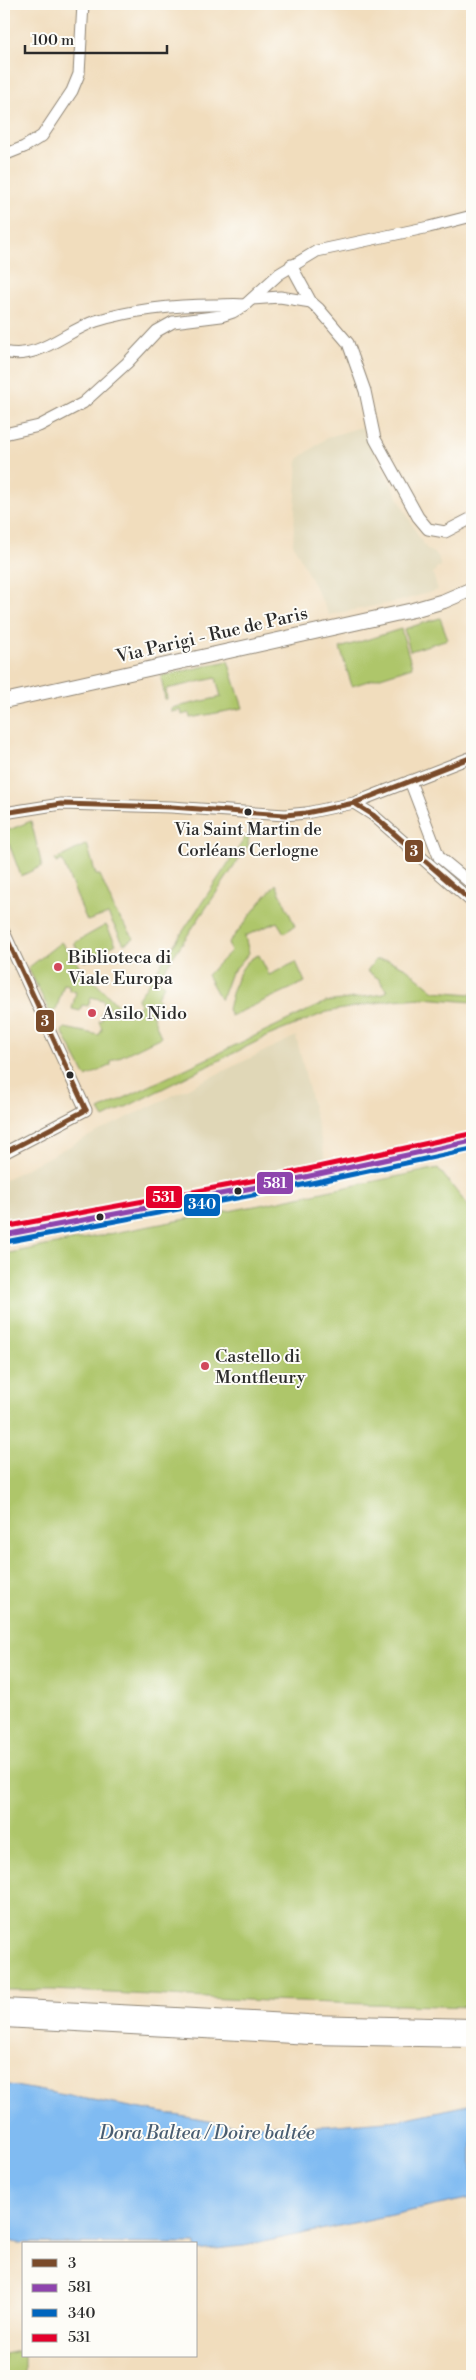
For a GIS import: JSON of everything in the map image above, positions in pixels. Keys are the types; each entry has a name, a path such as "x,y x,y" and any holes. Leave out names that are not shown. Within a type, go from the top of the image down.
{"highway":[{"path":"4,2007 32,2015 310,2036 472,2039"},
{"path":"4,2019 32,2015 472,2027"}],"main road":[{"name":"Via Parigi - Rue de Paris","path":"427,605 472,582"},
{"name":"Via Parigi - Rue de Paris","path":"4,700 444,601 472,589"}],"street":[{"path":"4,155 24,147 42,136 59,113 72,90 79,74 83,4"},
{"path":"4,434 39,426 83,404 127,363 157,331 173,322 222,316 249,302 291,266 317,251 472,216"},
{"path":"291,266 311,302 348,343 365,391 374,438 418,517 428,529 445,532 472,518"},
{"path":"4,352 22,354 35,352 95,321 144,308 249,302 280,297 311,302"},
{"path":"4,813 61,804 83,804 172,807 285,815 326,810 354,803 472,757"},
{"path":"410,781 439,856 472,884"},
{"path":"354,803 372,815 472,902"},
{"path":"4,820 29,810"},
{"path":"4,932 86,1110 4,1153"},
{"path":"4,1235 268,1184 472,1141"}],"shaded area":[{"path":"361,427 420,539 427,549 438,556 441,567 437,567 433,574 438,590 400,601 329,615 293,544 298,459 328,437"},
{"path":"296,1036 326,1161 4,1228 4,1180 95,1133"}],"green space":[{"path":"440,618 448,639 410,651 404,629"},
{"path":"401,629 412,667 352,686 340,648"},
{"path":"228,661 243,708 190,718 189,713 182,715 181,710 172,712 172,708 221,697 216,678 166,689 167,699 165,699 161,676"},
{"path":"31,821 42,866 21,876 9,844 4,846 4,832"},
{"path":"249,832 248,846 158,979 164,985 157,997 162,1005 151,1011 161,1037 111,1061 111,1065 86,1077 62,1031 65,1028 99,1035 102,1029 99,1021 102,1020 102,1012 107,1010 109,1005 104,1004 103,1000 91,997 88,1006 82,1005 80,1011 72,1009 76,992 69,990 69,985 64,984 56,1010 50,1012 28,968 61,942 82,969 128,1016 141,1005 137,1000"},
{"path":"87,844 96,875 100,875 115,911 134,938 124,944 108,914 87,921 62,860 56,863 55,860"},
{"path":"276,884 295,926 284,933 277,922 245,936 249,953 230,975 221,1000 207,975 231,951 228,943"},
{"path":"106,925 116,944 85,962 74,943"},
{"path":"259,955 269,975 296,962 305,982 231,1016 228,1009 234,986 241,970 252,958"},
{"path":"375,960 388,960 406,968 434,991 472,994 472,1002 423,998 392,1000 327,1012 268,1036 104,1118 99,1110 326,1002 384,994 387,991 379,979 367,971"},
{"path":"438,1168 472,1211 472,2007 266,2001 52,1990 4,1990 4,1254 260,1205"},
{"path":"22,2350 24,2376 4,2376 4,2354"}],"water":[{"name":"Dora Baltea / Doire baltée","path":"4,2084 225,2124 324,2126 398,2120 472,2104 472,2198 244,2246 198,2251 198,2242 17,2243 4,2239"}],"transit line":[{"name":"3","path":"4,813 61,804 171,807 285,815 306,813 354,803 472,757"},
{"name":"3","path":"354,803 373,815 472,902"},
{"name":"3","path":"4,932 86,1110"},
{"name":"3","path":"4,1153 86,1110"},
{"name":"531","path":"4,1227 267,1178 470,1134"},
{"name":"581","path":"4,1235 268,1185 472,1141"},
{"name":"340","path":"5,1242 269,1192 472,1149"}],"place":[{"name":"Via Saint Martin de Corléans Cerlogne","path":"248,812"},
{"name":"Biblioteca di Viale Europa","path":"58,967"},
{"name":"Asilo Nido","path":"92,1013"},
{"name":"Castello di Montfleury","path":"205,1366"}]}
